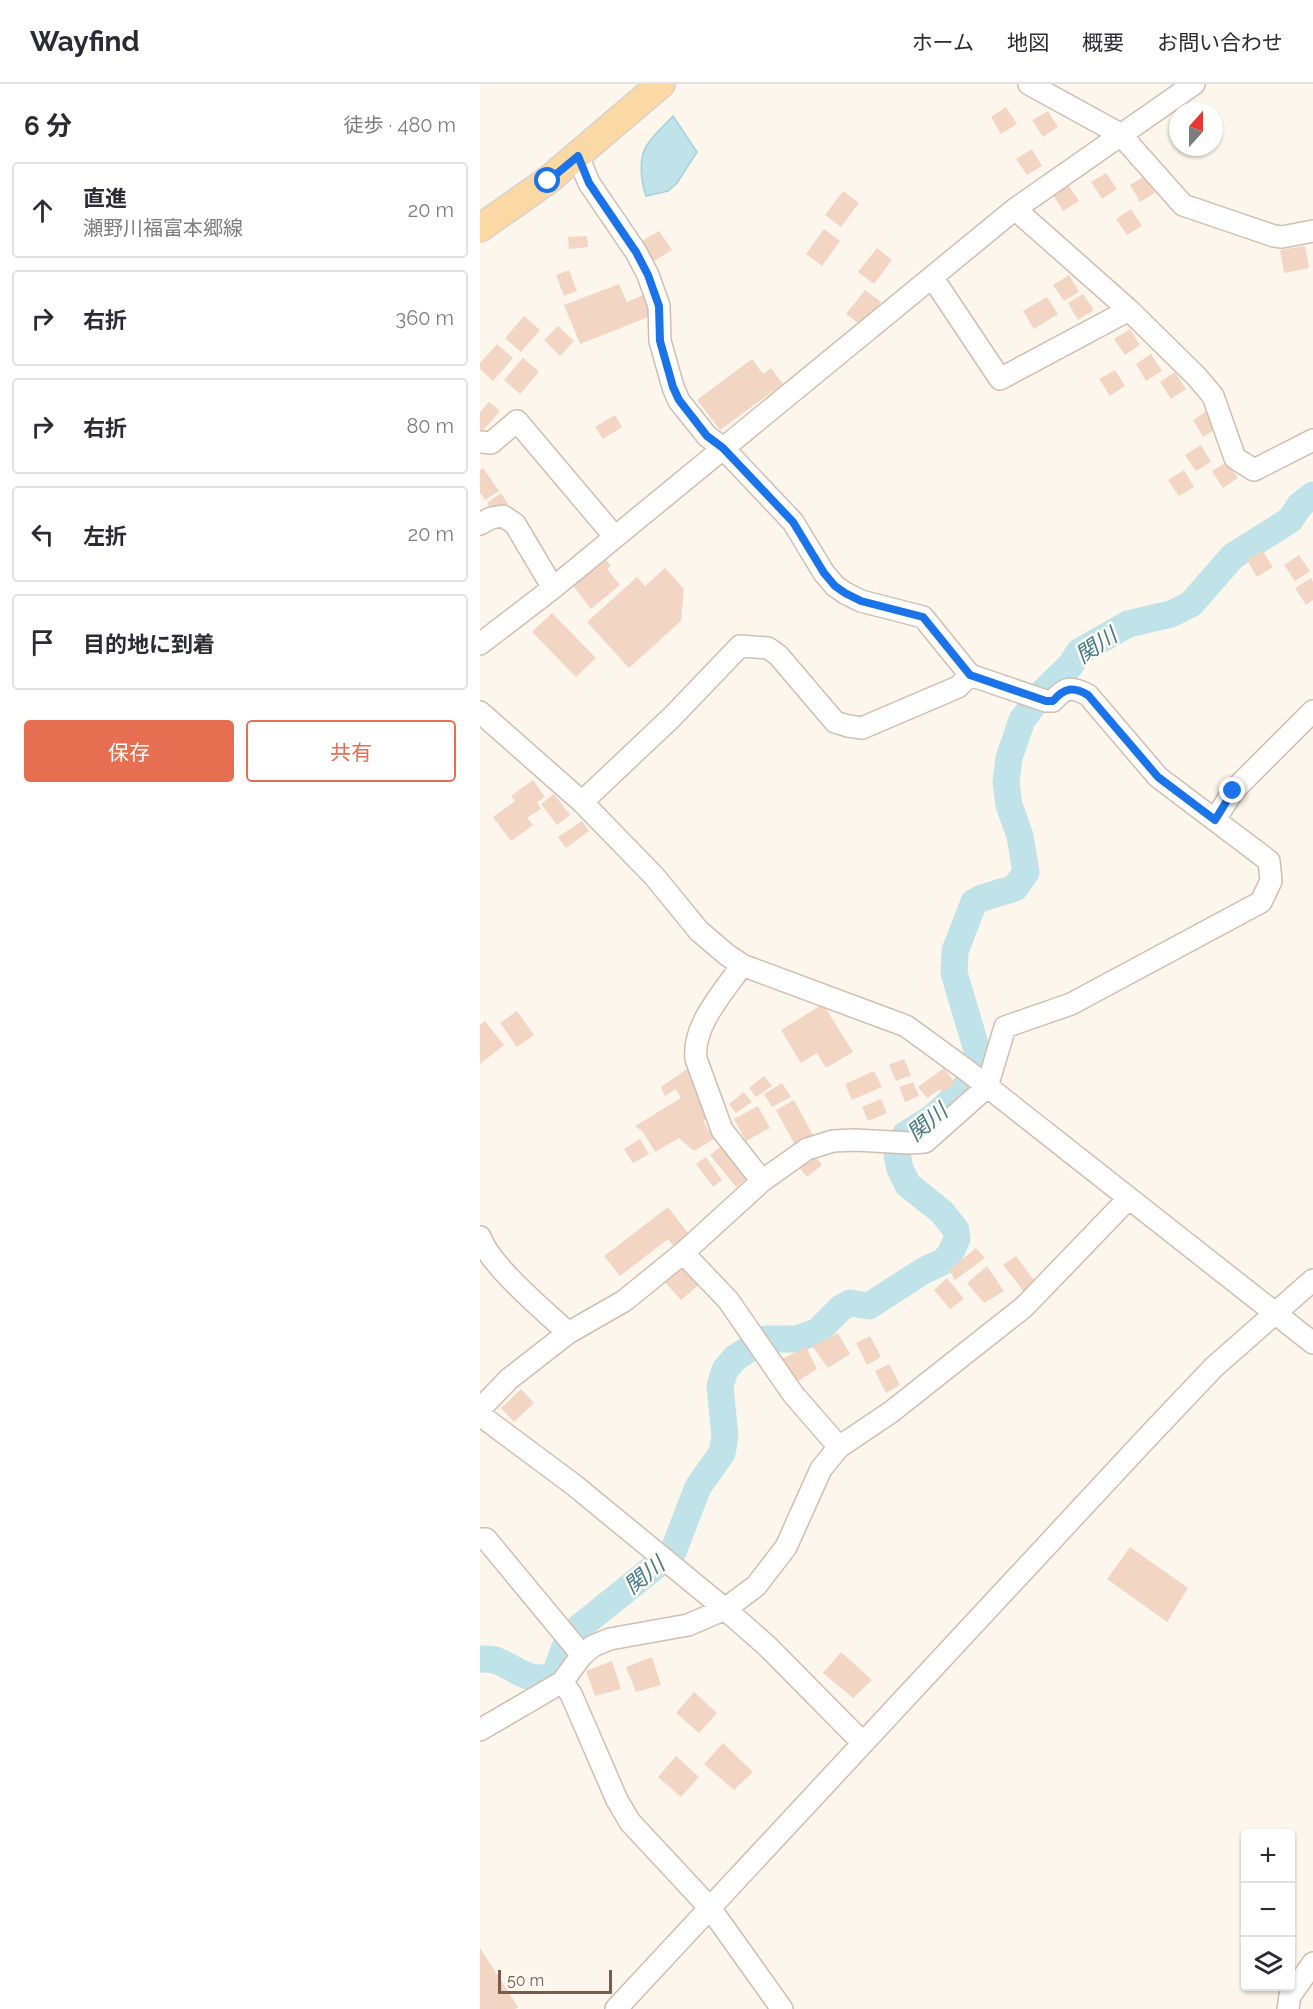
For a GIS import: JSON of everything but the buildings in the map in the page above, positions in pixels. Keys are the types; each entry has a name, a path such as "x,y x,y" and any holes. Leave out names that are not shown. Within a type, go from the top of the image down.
{"main road":[{"path":"480,228 548,181 661,84"}],"street":[{"path":"1029,84 1120,134 1183,205 1274,236 1282,237 1313,231"},
{"path":"480,644 553,588 1015,209 1194,84"},
{"path":"480,1409 509,1379 568,1332 624,1301 682,1253 762,1181 807,1149 833,1141 925,1142 977,1079 1005,1027 1071,1004 1261,902 1271,881 1269,861 1158,777 1088,695 1078,689 1068,688 1059,693 1053,701 1037,698 970,675 923,617 861,601 835,586 824,573 793,522 723,448 707,436 679,400 660,341 659,306 648,275 636,252 589,183 578,156"},
{"path":"1015,209 1129,310 1197,377 1213,396 1235,458 1254,470 1313,440"},
{"path":"932,277 1000,379 1129,310"},
{"path":"480,442 490,443 518,421 615,537"},
{"path":"480,524 491,518 503,516 515,524 553,588"},
{"path":"582,802 672,717 740,646 768,648 778,655 835,722 862,728 958,687 970,675"},
{"path":"1215,820 1233,791 1313,711"},
{"path":"480,712 582,802 654,876 699,931 726,954 742,965 906,1026 977,1079 1313,1343"},
{"path":"742,965 698,1032 695,1051 722,1130 762,1181"},
{"path":"480,1539 486,1539 573,1644 593,1646 610,1639 688,1625 726,1610 756,1586 786,1547 821,1469 839,1447 891,1412 1024,1307 1129,1198"},
{"path":"480,1237 497,1265 568,1332"},
{"path":"682,1253 728,1300 793,1394 839,1447"},
{"path":"616,2009 1214,1367 1313,1280"},
{"path":"480,1415 574,1485 726,1610 767,1646 863,1743"},
{"path":"480,1730 562,1682 573,1644"},
{"path":"562,1682 571,1694 617,1800 630,1822 710,1908 782,2009"},
{"path":"1288,2009 1290,1996 1313,1963"}],"water":[{"path":"673,116 697,152 677,183 668,191 646,196 641,170 644,151 653,137"}],"waterway":[{"name":"関川","path":"480,1659 495,1660 531,1677 539,1678 555,1674 565,1647 576,1630 673,1552 698,1487 722,1453 725,1436 720,1386 725,1370 735,1358 765,1339 797,1339 818,1331 841,1308 850,1303 869,1306 923,1271 944,1261 950,1254 957,1239 956,1230 942,1212 908,1185 900,1169 897,1154 905,1135 932,1118 963,1090 981,1064 954,973 955,951 974,902 1015,888 1026,872 1020,836 1009,805 1006,782 1009,758 1022,720 1044,691 1070,666 1079,652 1128,624 1171,614 1191,604 1233,556 1290,520 1300,505 1313,495"}],"route":[{"path":"548,181 578,156 589,183 636,252 648,275 659,306 660,341 679,400 707,436 723,448 793,522 824,573 835,586 861,601 923,617 970,675 1046,701 1053,701 1059,693 1068,688 1078,689 1088,695 1158,777 1215,820 1233,791"}]}
